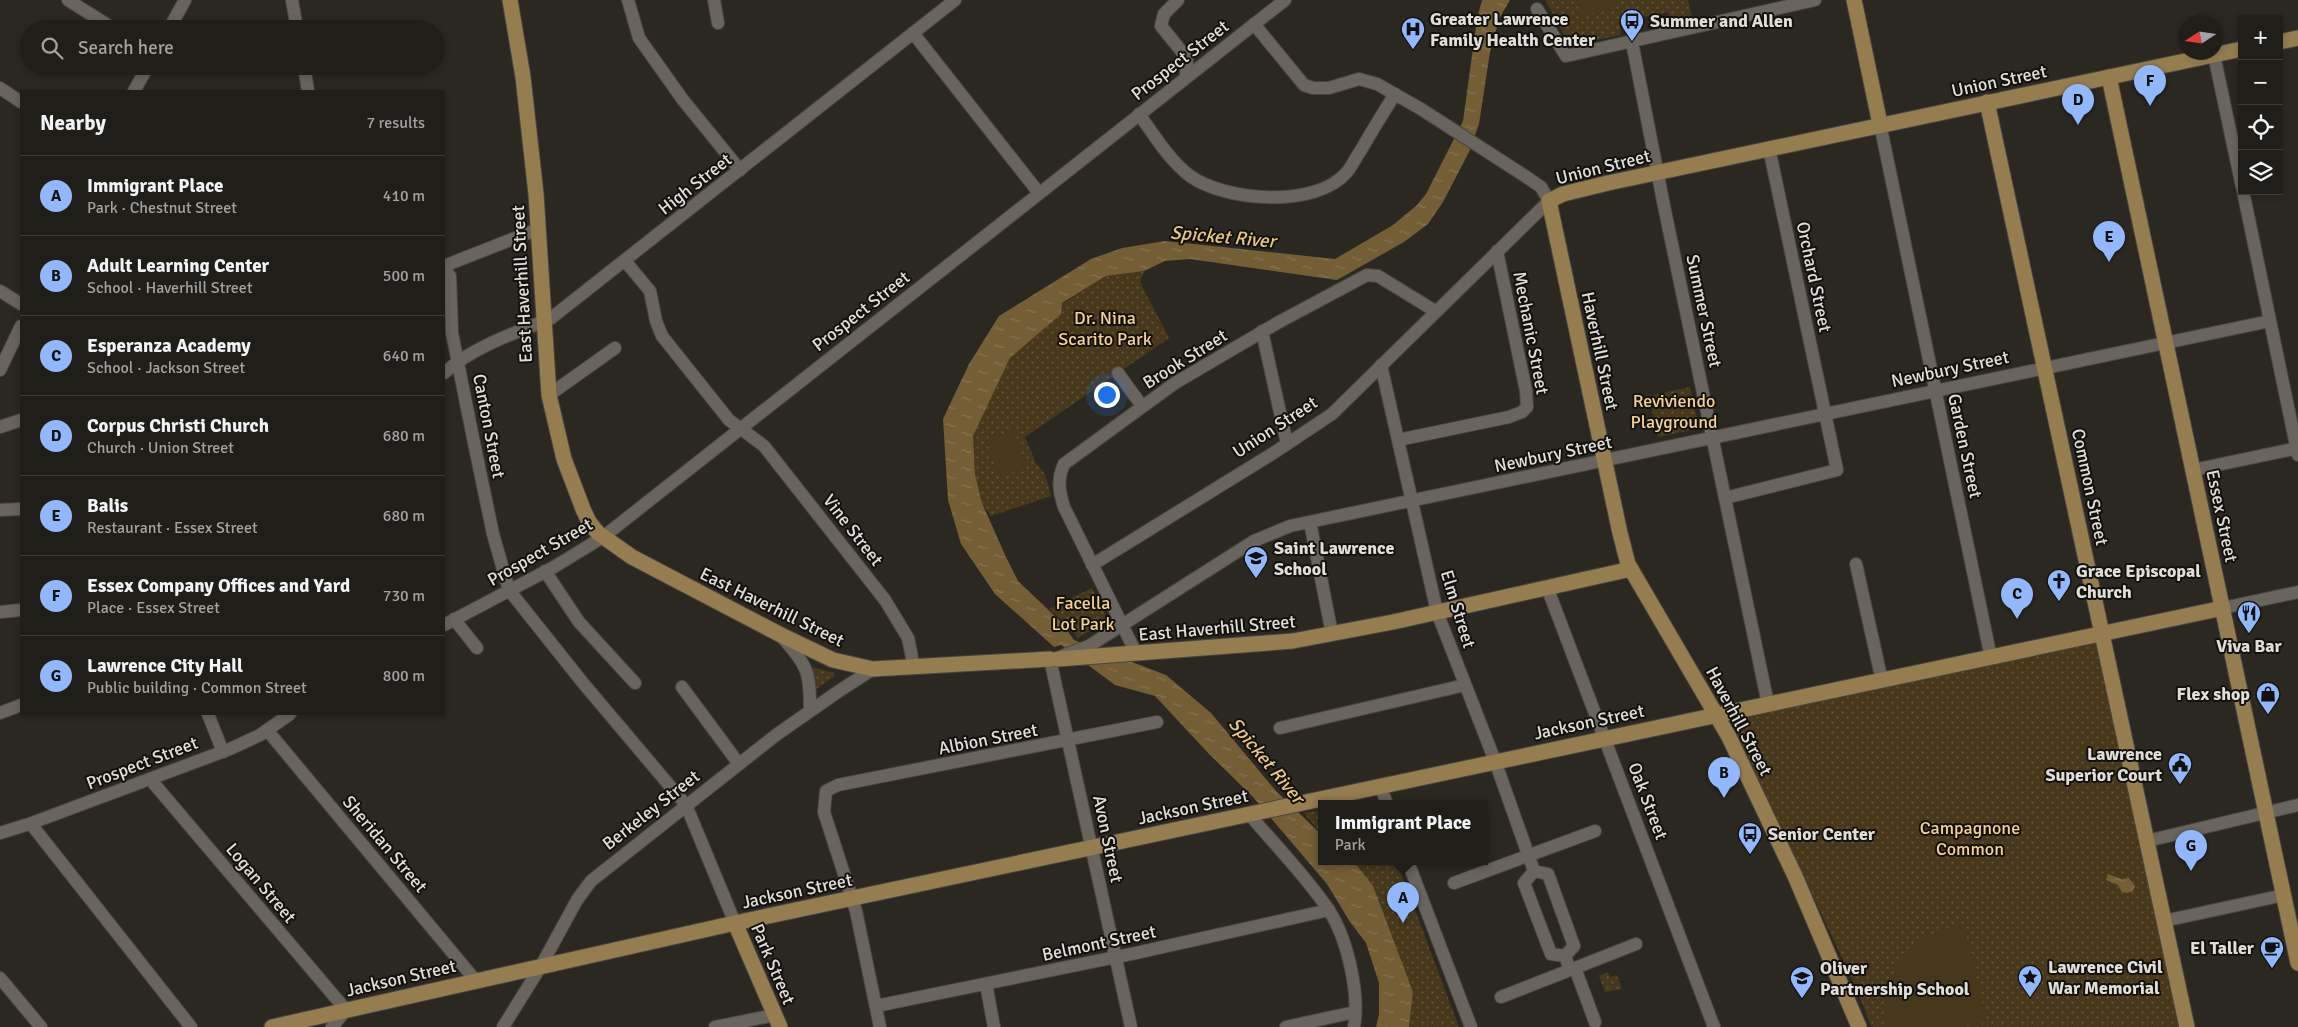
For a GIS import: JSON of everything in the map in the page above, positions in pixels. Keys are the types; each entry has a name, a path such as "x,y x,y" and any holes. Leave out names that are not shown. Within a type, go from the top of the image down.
{"main road":[{"name":"East Haverhill Street","path":"510,0 522,77 538,230 549,395 559,440 574,488 589,522 603,537 632,557 781,635 833,660 873,669 1279,644 1437,612 1631,569"},
{"path":"1854,0 1880,124"},
{"path":"2283,41 2298,38"},
{"name":"Union Street","path":"2223,53 2238,50"},
{"name":"Union Street","path":"1549,201 1563,194 1657,172 2190,60"},
{"name":"Essex Street","path":"2109,77 2298,963"},
{"name":"Common Street","path":"1987,102 2188,1027"},
{"name":"Haverhill Street","path":"1549,201 1620,533 1631,569 1734,746 1795,876 1858,1027"},
{"name":"Jackson Street","path":"272,1027 735,923 1605,737 1991,658 2223,608"},
{"name":"Park Street","path":"735,923 777,1021"}],"street":[{"path":"68,0 100,20"},
{"path":"174,20 185,0"},
{"path":"292,0 295,20"},
{"path":"628,0 632,22 644,46 740,170"},
{"path":"714,0 718,23"},
{"name":"High Street","path":"445,372 458,362 505,337 550,320 955,0"},
{"path":"1178,0 1164,14 1161,26 1187,58 1186,77"},
{"name":"Prospect Street","path":"449,622 545,571 603,537 1285,0"},
{"path":"1537,9 1566,56 1815,0"},
{"name":"Haverhill Street","path":"1254,24 1304,85 1313,88 1329,88 1359,79 1377,84 1540,187 1549,201"},
{"path":"913,33 1039,193"},
{"name":"Summer Street","path":"1632,42 1657,172 1768,704"},
{"path":"2215,60 2238,168"},
{"path":"135,90 143,75"},
{"path":"305,75 308,90"},
{"path":"2,92 20,101"},
{"path":"1139,114 1168,155 1189,175 1212,189 1243,194 1288,197 1330,186 1346,173 1395,94"},
{"name":"Garden Street","path":"1880,124 1991,658"},
{"name":"Orchard Street","path":"1725,498 1837,470 1768,148"},
{"path":"2193,470 2298,451 2244,195"},
{"name":"Union Street","path":"1092,565 1332,414 1549,201"},
{"path":"445,267 538,230"},
{"name":"Mechanic Street","path":"1398,440 1509,417 1522,412 1527,406 1526,390 1497,251"},
{"name":"Vine Street","path":"625,261 650,291 660,332 730,420 743,428 764,446 897,616 908,638 914,667"},
{"name":"Canton Street","path":"445,268 450,276 452,333 493,534 509,590"},
{"name":"Brook Street","path":"1131,654 1064,507 1058,487 1059,476 1064,464 1175,383 1262,331 1367,275 1378,276 1435,311"},
{"path":"0,291 20,303"},
{"name":"Newbury Street","path":"1056,658 1089,646 1254,541 1276,530 1825,413 2270,321"},
{"path":"0,370 20,328"},
{"path":"1262,331 1287,444"},
{"path":"549,395 615,348"},
{"name":"Elm Street","path":"1381,365 1437,612 1495,761 1534,871"},
{"path":"1118,373 1142,406"},
{"path":"0,427 20,420"},
{"path":"0,510 20,509"},
{"path":"1310,522 1332,634"},
{"path":"1856,564 1882,680"},
{"path":"545,571 579,622 635,683"},
{"name":"Oak Street","path":"1547,588 1605,737 1710,1026"},
{"name":"Park Street","path":"509,590 583,683 686,805 735,923"},
{"name":"Jackson Street","path":"2223,608 2298,592"},
{"path":"0,612 20,610"},
{"path":"449,622 477,648"},
{"path":"781,635 803,661 810,689 810,710"},
{"name":"Avon Street","path":"1056,658 1068,740 1131,1027"},
{"name":"Berkeley Street","path":"503,1027 541,966 577,900 591,881 810,710 873,669"},
{"path":"1280,728 1465,686"},
{"path":"682,687 739,764"},
{"path":"0,713 20,705"},
{"path":"208,715 223,752"},
{"name":"Prospect Street","path":"0,833 31,824 223,752 267,730 289,715"},
{"name":"Albion Street","path":"852,899 824,812 826,791 838,785 1158,722"},
{"name":"Sheridan Street","path":"267,730 476,981"},
{"name":"Logan Street","path":"150,779 346,1010"},
{"path":"1380,785 1386,800"},
{"path":"2147,841 2298,805"},
{"path":"1252,813 1329,910 1349,957 1355,1012 1354,1027"},
{"path":"31,824 191,1027"},
{"path":"1454,883 1596,831"},
{"path":"1409,865 1470,1027"},
{"path":"1534,871 1548,874 1574,946 1565,956 1551,954 1524,883 1534,871"},
{"path":"2164,921 2284,895"},
{"path":"852,899 880,1027"},
{"name":"Belmont Street","path":"876,1006 1116,957 1329,910"},
{"path":"1500,997 1636,944"},
{"path":"1565,956 1595,1022"},
{"path":"1,980 41,1027"},
{"path":"986,984 994,1027"},
{"path":"332,1027 346,1010"},
{"path":"1286,1027 1355,1012"},
{"path":"714,1027 777,1021"}],"green space":[{"path":"1545,0 1688,0 1692,17 1671,21 1668,12 1619,22 1621,35 1570,45"},
{"path":"1577,0 1614,0 1615,9 1580,15"},
{"name":"Dr. Nina Scarito Park","path":"1144,271 1140,282 1169,338 1025,437 1036,463 1045,474 1051,496 991,516 982,503 975,474 973,436 1010,358 1062,304 1106,276"},
{"name":"Reviviendo Playground","path":"1690,387 1699,428 1658,437 1649,396"},
{"path":"1014,430 1026,468 999,477 987,439"},
{"name":"Facella Lot Park","path":"1092,588 1108,620 1078,638 1067,624 1049,609"},
{"name":"Campagnone Common","path":"2098,641 2183,1027 1872,1027 1851,977 1728,715"},
{"path":"812,667 834,673 835,676 816,689"},
{"path":"1318,811 1318,830 1304,813"},
{"path":"1356,865 1398,865 1459,1027 1409,1027 1413,992 1381,911"},
{"path":"1964,924 1987,1022 1964,1027 1885,1027 1888,989 1892,977 1905,956 1929,936"},
{"path":"1608,972 1610,977 1617,975 1622,989 1605,992 1599,976"}],"water":[{"path":"1482,0 1510,0 1499,19 1490,52 1479,124 1469,152 1443,202 1428,224 1404,242 1337,280 1190,259 1165,261 1144,271 1106,276 1062,303 1061,314 1010,358 973,436 975,474 982,503 1018,581 1061,622 1074,640 1166,675 1211,713 1276,791 1318,831 1318,865 1356,865 1373,886 1413,992 1409,1027 1376,1027 1379,1014 1379,983 1366,943 1350,922 1327,884 1253,797 1209,754 1155,696 1115,685 1061,645 1054,647 995,594 961,544 948,500 943,419 969,364 999,316 1091,259 1122,248 1165,241 1335,259 1393,225 1417,205 1426,194 1463,121 1477,19"},
{"path":"2108,874 2122,879 2129,878 2135,886 2133,891 2122,892 2118,885 2106,880"}],"place":[{"name":"Summer and Allen","path":"1632,42"},
{"name":"Greater Lawrence Family Health Center","path":"1413,50"},
{"name":"Essex Company Offices and Yard","path":"2150,106"},
{"name":"Corpus Christi Church","path":"2078,125"},
{"name":"Balis","path":"2109,262"},
{"name":"Saint Lawrence School","path":"1256,579"},
{"name":"Grace Episcopal Church","path":"2059,602"},
{"name":"Esperanza Academy","path":"2017,619"},
{"name":"Viva Bar","path":"2249,634"},
{"name":"Flex shop","path":"2268,715"},
{"name":"Lawrence Superior Court","path":"2180,785"},
{"name":"Adult Learning Center","path":"1724,798"},
{"name":"Senior Center","path":"1750,855"},
{"name":"Lawrence City Hall","path":"2191,871"},
{"name":"Immigrant Place","path":"1403,923"},
{"name":"El Taller","path":"2272,969"},
{"name":"Lawrence Civil War Memorial","path":"2030,998"},
{"name":"Oliver Partnership School","path":"1802,999"}],"water label":[{"name":"Spicket River","path":"1223,236"},
{"name":"Spicket River","path":"1267,760"}]}
